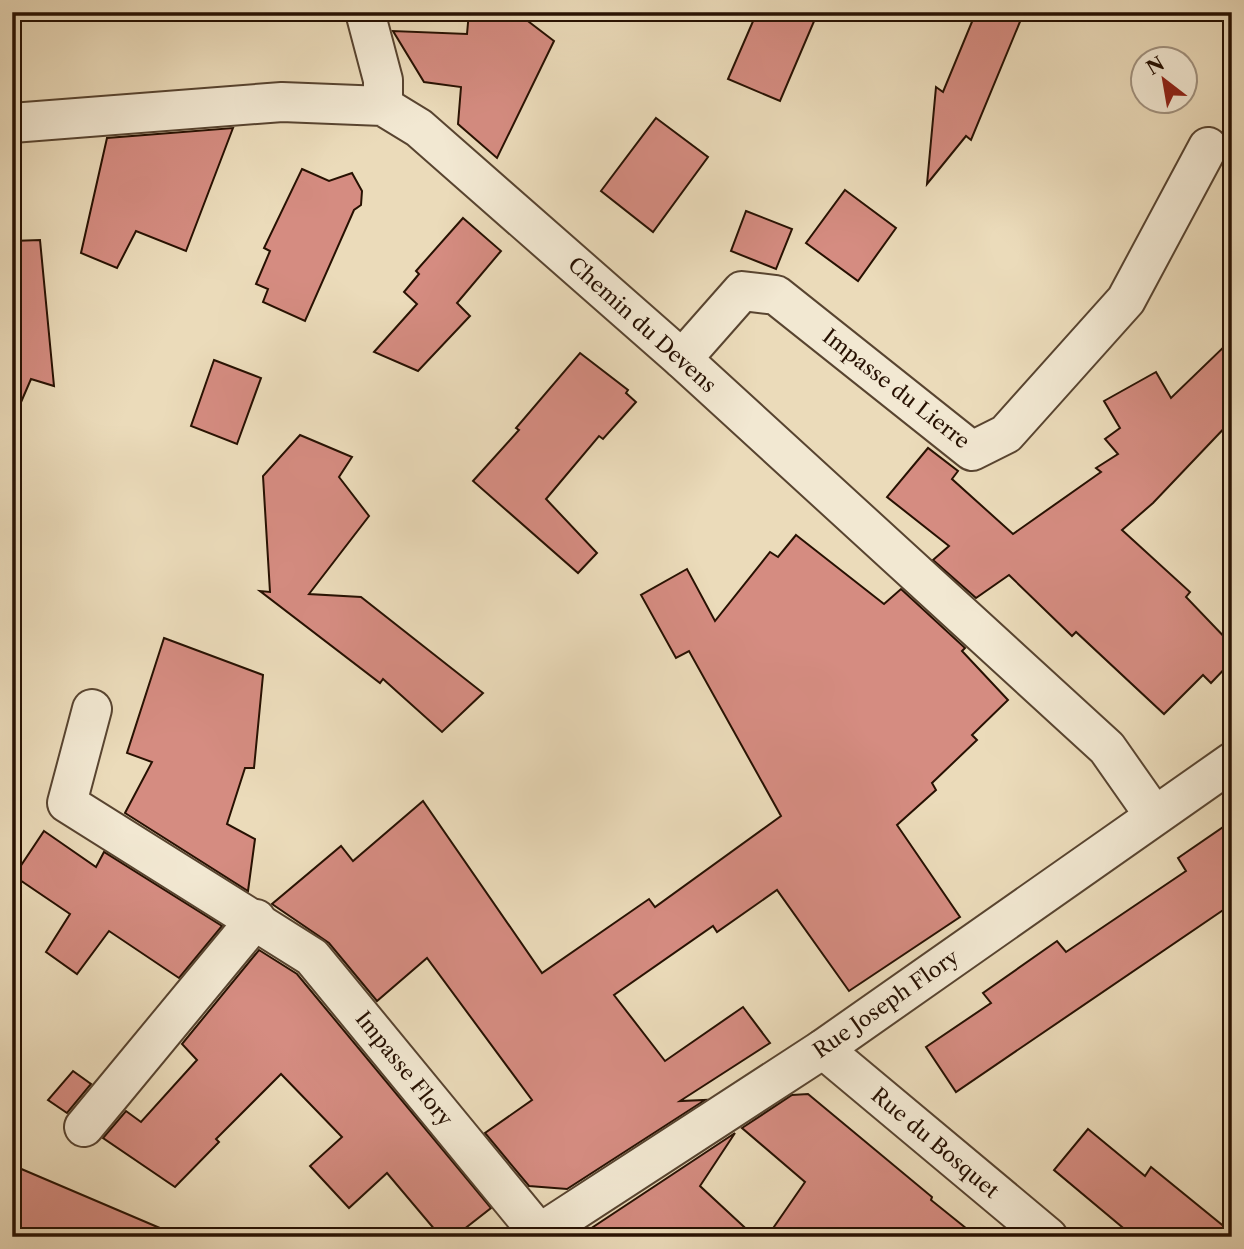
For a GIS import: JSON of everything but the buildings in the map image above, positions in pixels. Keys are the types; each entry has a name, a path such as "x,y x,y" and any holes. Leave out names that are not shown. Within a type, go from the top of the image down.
{"street":[{"path":"365,12 383,80 383,106"},
{"name":"Chemin du Devens","path":"12,123 282,102 383,106 419,128 682,359 1107,747 1154,815"},
{"name":"Impasse du Lierre","path":"682,359 742,291 776,295 972,451 1006,434 1126,300 1208,147"},
{"name":"Impasse Flory","path":"92,709 67,803 256,919 312,957 537,1235"},
{"name":"Rue Joseph Flory","path":"537,1235 823,1049 1232,762"},
{"path":"84,1127 256,919"},
{"name":"Rue du Bosquet","path":"823,1049 1048,1237"}]}
